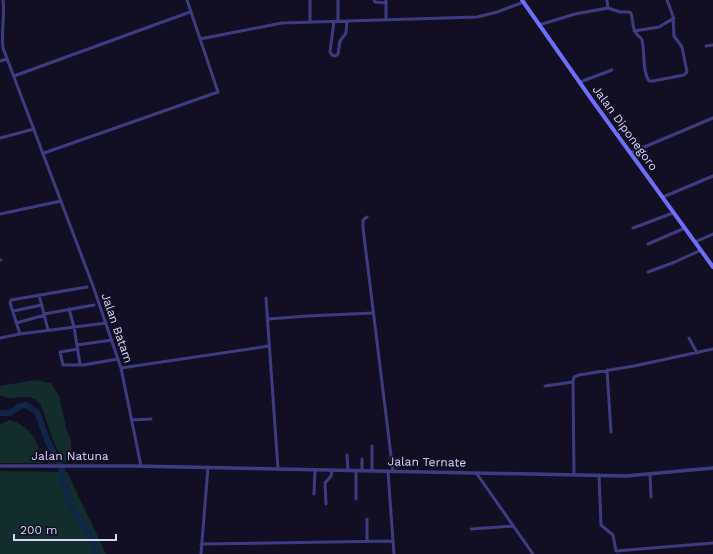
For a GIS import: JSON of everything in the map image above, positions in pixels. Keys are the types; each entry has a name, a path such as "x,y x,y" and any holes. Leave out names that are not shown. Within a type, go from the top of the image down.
{"main road":[{"name":"Jalan Diponegoro","path":"523,1 630,153 713,267"}],"street":[{"name":"Jalan Batam","path":"3,0 3,48 44,154 112,340 121,368 141,466"},
{"path":"44,154 218,92 186,0"},
{"path":"310,0 310,21"},
{"path":"338,0 336,21 330,52 332,55 335,56 338,54 340,41 346,33 347,21"},
{"path":"374,0 375,2 386,2 386,20"},
{"path":"607,0 608,8"},
{"path":"539,25 581,12 608,8 620,12 631,13 634,31 636,34 641,36 645,66 649,81 656,81 685,75 687,71 682,47 674,36 674,18 667,0"},
{"path":"200,39 282,23 477,16 502,11 523,1"},
{"path":"14,76 190,12"},
{"path":"634,31 658,27 674,18"},
{"path":"706,46 713,45"},
{"path":"0,61 7,59"},
{"path":"580,82 612,70"},
{"path":"630,153 713,118"},
{"path":"0,138 34,129"},
{"path":"663,197 713,176"},
{"path":"0,214 61,201"},
{"path":"633,228 673,213"},
{"path":"368,217 363,220 363,228 393,472"},
{"path":"648,244 685,228"},
{"path":"695,242 713,234"},
{"path":"648,272 701,250"},
{"path":"20,334 10,302 11,300 87,287"},
{"path":"39,295 48,330"},
{"path":"266,298 278,469"},
{"path":"16,323 94,304"},
{"path":"13,311 42,305"},
{"path":"70,309 80,364"},
{"path":"268,319 373,313"},
{"path":"0,338 106,323"},
{"path":"689,338 697,353"},
{"path":"112,340 61,351 62,365 83,365 118,359"},
{"path":"121,368 269,346"},
{"path":"574,475 574,377 713,349"},
{"path":"607,370 611,432"},
{"path":"545,386 573,382"},
{"path":"131,420 151,419"},
{"path":"372,446 372,471"},
{"path":"347,455 348,471"},
{"path":"362,458 362,471"},
{"name":"Jalan Natuna","path":"0,466 141,466"},
{"name":"Jalan Ternate","path":"141,466 626,476 713,468"},
{"path":"201,554 208,467"},
{"path":"314,494 315,470"},
{"path":"326,504 325,483 331,476 332,470"},
{"path":"356,471 356,500"},
{"path":"388,472 394,554"},
{"path":"477,474 533,554"},
{"path":"650,474 651,498"},
{"path":"599,475 601,526 613,535 616,552 713,543"},
{"path":"367,519 367,540"},
{"path":"471,529 513,526"},
{"path":"201,544 306,543 367,540 393,541"}],"green space":[{"path":"36,380 51,383 59,396 66,428 71,441 71,461 63,462 53,440 41,405 36,400 29,397 8,398 0,395 0,386"},
{"path":"10,420 24,427 33,436 39,448 43,463 0,463 0,424"},
{"path":"0,471 67,472 106,554 0,554"}],"waterway":[{"path":"0,413 10,413 20,406 26,405 37,412 48,442 61,466 65,487 71,505 94,542 96,554"}]}
